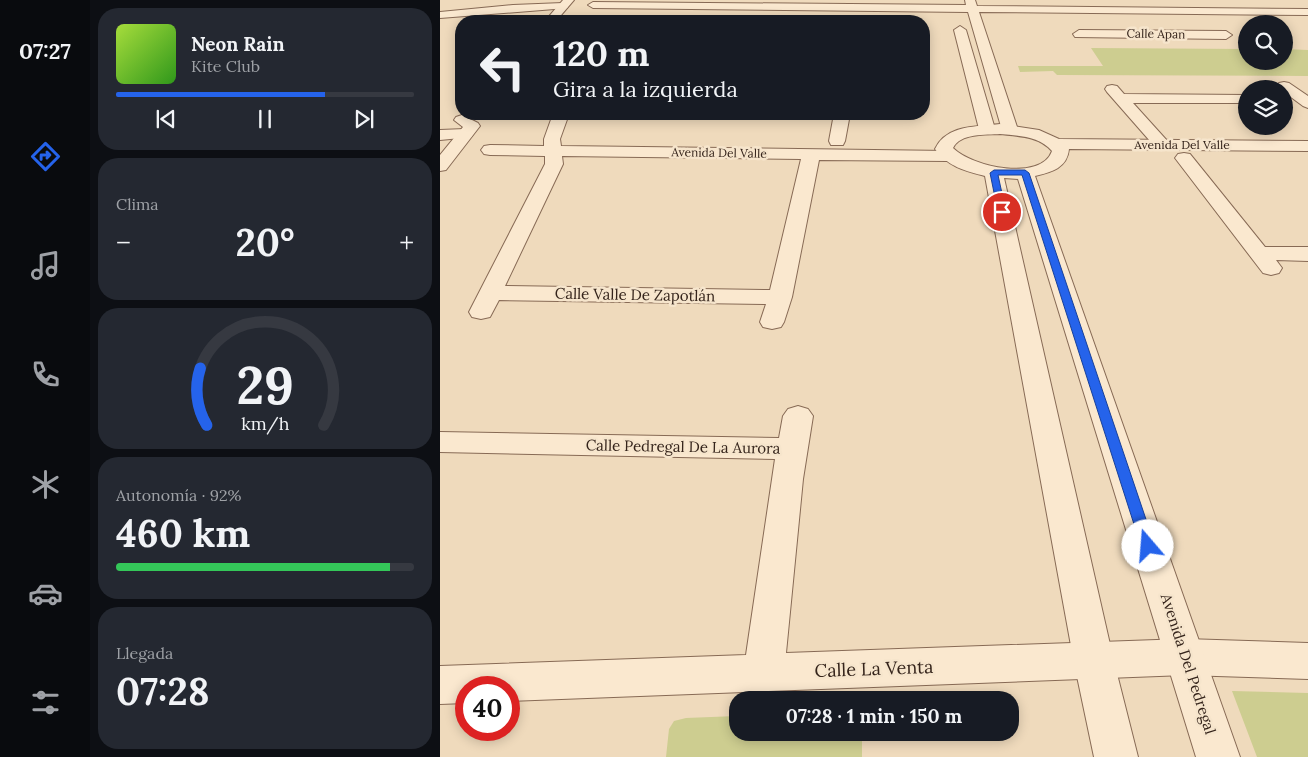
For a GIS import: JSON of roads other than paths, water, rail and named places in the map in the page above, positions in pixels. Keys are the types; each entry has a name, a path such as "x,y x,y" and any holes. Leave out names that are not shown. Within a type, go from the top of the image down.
{"street":[{"path":"443,12 461,0"},
{"path":"443,12 536,0"},
{"path":"1273,1 1308,24"},
{"path":"443,12 566,3"},
{"path":"555,15 566,3"},
{"path":"593,6 687,3 971,4 1066,8 1288,10 1308,12"},
{"path":"953,4 987,129"},
{"path":"971,4 1010,130"},
{"path":"614,15 623,6"},
{"name":"Calle Apan","path":"1066,8 1077,29 1228,38 1199,10"},
{"path":"1163,145 1116,93 1238,99"},
{"path":"1293,96 1306,101"},
{"name":"Calle Valle De Zapotlán","path":"559,120 553,145 554,164 486,302 780,297"},
{"path":"837,141 841,120"},
{"path":"440,127 465,123"},
{"path":"440,136 465,123"},
{"path":"440,166 446,150 465,123"},
{"path":"987,129 1010,130 1039,135 1059,150 1058,162 1050,167 1025,173 994,173 966,166 948,149 962,133 987,129"},
{"name":"Avenida Del Valle","path":"553,145 837,141 948,149"},
{"name":"Avenida Del Valle","path":"494,144 811,155 948,149"},
{"name":"Avenida Del Valle","path":"1059,150 1163,145 1308,146"},
{"name":"Avenida Del Valle","path":"1059,150 1184,158 1308,158"},
{"path":"772,322 780,297 811,155"},
{"path":"1184,158 1266,261 1308,254"},
{"path":"994,173 1094,662 1116,757"},
{"name":"Avenida Del Pedregal","path":"1025,173 1218,757"},
{"path":"791,449 798,416"},
{"name":"Calle Pedregal De La Aurora","path":"440,442 791,449 764,672"},
{"name":"Calle La Venta","path":"440,685 764,672 1094,662 1185,657 1308,660"}]}
